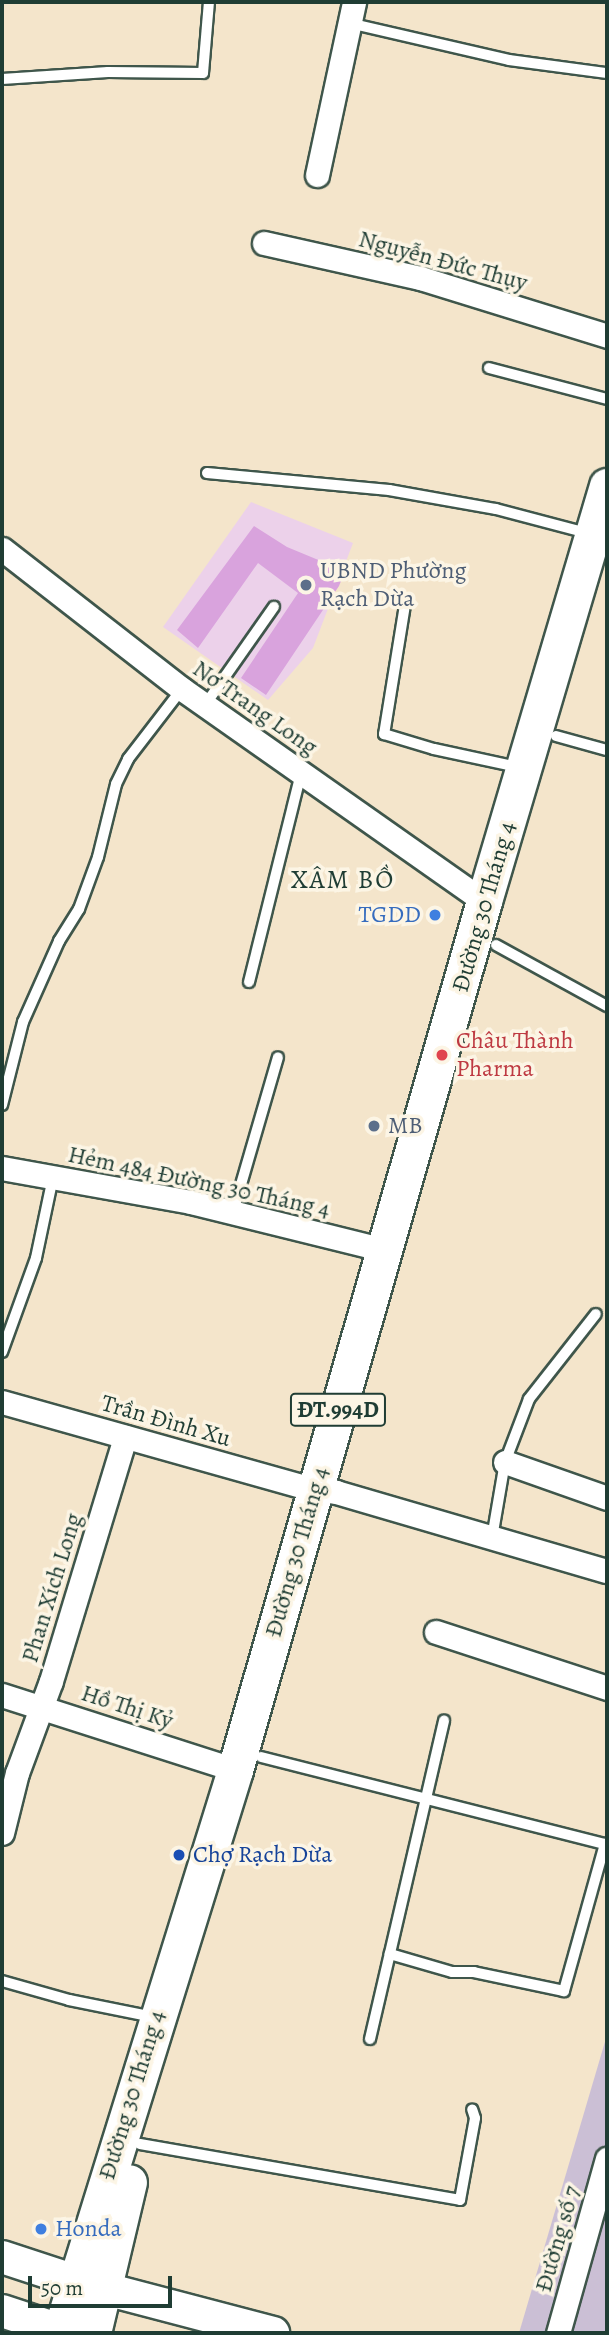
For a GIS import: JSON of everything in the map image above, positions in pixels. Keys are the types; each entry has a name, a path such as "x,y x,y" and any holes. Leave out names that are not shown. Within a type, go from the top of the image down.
{"main road":[{"name":"Đường 30 Tháng 4","path":"70,2333 140,2144 496,904 556,736 600,546 607,486"},
{"name":"Đường 30 Tháng 4","path":"496,904 524,768 600,546"},
{"name":"Đường 30 Tháng 4","path":"326,1491 385,1250 485,942"},
{"name":"Đường 30 Tháng 4","path":"90,2285 156,2017 248,1763"},
{"path":"2,2257 90,2285 273,2333"},
{"path":"2,2311 70,2333"}],"street":[{"path":"317,175 351,12"},
{"name":"Nguyễn Đức Thụy","path":"264,243 420,278 607,336"},
{"name":"Nơ Trang Long","path":"2,549 182,689 301,774 496,904"},
{"name":"Hẻm 484 Đường 30 Tháng 4","path":"2,1168 233,1212 385,1250"},
{"name":"Trần Đình Xu","path":"2,1402 607,1571"},
{"name":"Phan Xích Long","path":"2,1833 10,1770 51,1681 125,1437"},
{"path":"505,1462 607,1498"},
{"path":"436,1632 607,1688"},
{"name":"Hồ Thị Kỷ","path":"2,1695 248,1763"},
{"name":"Đường số 7","path":"558,2333 607,2159"}],"lane":[{"path":"2,79 108,72 203,73 209,2"},
{"path":"351,12 509,60 607,73"},
{"path":"489,368 607,399"},
{"path":"207,473 389,490 496,509 600,546"},
{"path":"405,605 384,734 434,749 524,768"},
{"path":"205,705 274,607"},
{"path":"2,1105 23,1021 59,942 79,909 98,857 116,784 128,759 182,689"},
{"path":"556,736 607,750"},
{"path":"249,982 301,774"},
{"path":"485,942 607,1006"},
{"path":"233,1212 278,1057"},
{"path":"2,1352 36,1258 53,1177"},
{"path":"492,1538 505,1462 528,1399 596,1314"},
{"path":"370,2039 444,1720"},
{"path":"248,1763 426,1798 605,1844 564,1990 474,1972 452,1972 390,1954"},
{"path":"2,1981 69,2000 156,2017"},
{"path":"140,2144 460,2200 475,2118 472,2109"}],"shaded area":[{"path":"251,502 353,543 313,648 268,700 163,627"},
{"path":"607,2035 607,2333 519,2333"}],"building":[{"name":"UBND Phường Rạch Dừa","path":"254,526 287,547 345,571 339,586 266,695 241,678 298,593 258,563 198,648 177,630"}],"place":[{"name":"UBND Phường Rạch Dừa","path":"306,585"},
{"name":"TGDD","path":"435,915"},
{"name":"Châu Thành Pharma","path":"442,1055"},
{"name":"MB","path":"374,1126"},
{"name":"Chợ Rạch Dừa","path":"179,1855"},
{"name":"Honda","path":"41,2229"}],"district":[{"name":"XÂM BỒ","path":"343,880"}]}
